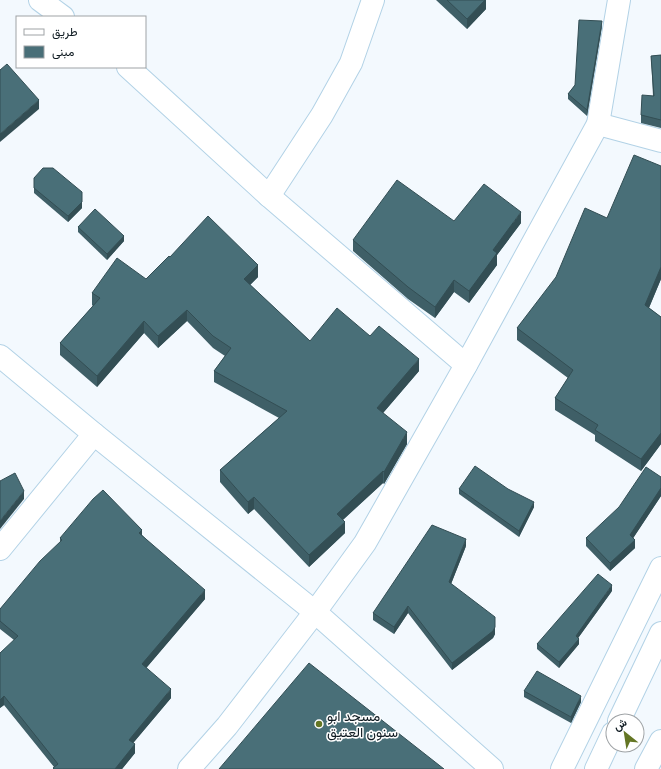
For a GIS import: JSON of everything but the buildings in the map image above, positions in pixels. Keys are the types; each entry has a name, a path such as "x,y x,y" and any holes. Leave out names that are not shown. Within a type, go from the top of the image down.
{"street":[{"path":"40,0 62,16"},
{"path":"269,196 322,115 351,63 373,0"},
{"path":"189,769 227,726 315,612 365,543 466,365 598,124 619,0"},
{"path":"129,68 269,196 466,365"},
{"path":"598,124 661,141"},
{"path":"0,356 94,434 315,612 492,769"},
{"path":"0,549 94,434"},
{"path":"562,769 661,568"},
{"path":"623,713 661,633"},
{"path":"646,769 661,741"},
{"path":"596,769 605,750"}],"place":[{"name":"مسجد ابو سنون العتيق","path":"319,724"}]}
